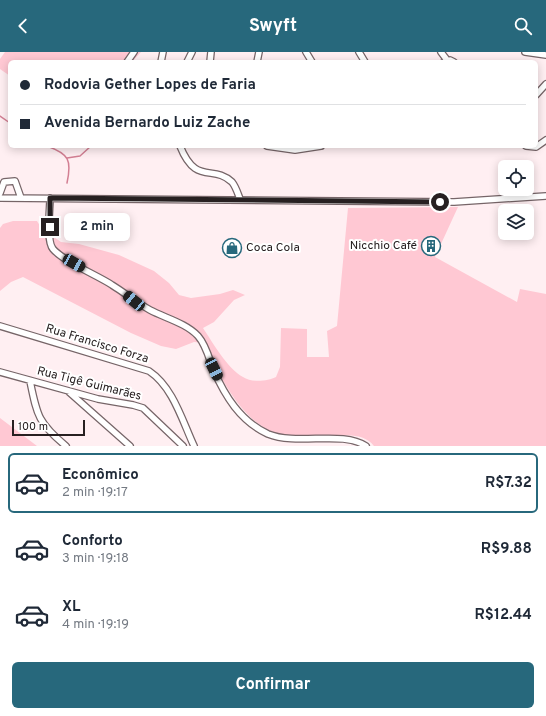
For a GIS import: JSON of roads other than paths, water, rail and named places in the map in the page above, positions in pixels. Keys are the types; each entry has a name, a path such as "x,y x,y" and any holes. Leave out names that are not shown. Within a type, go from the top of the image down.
{"street":[{"path":"525,52 546,55"},
{"path":"538,93 545,85"},
{"path":"181,148 188,163 198,171 228,180 234,186 240,200"},
{"path":"281,148 295,150 308,148"},
{"path":"0,193 4,182 15,181 22,198"},
{"path":"0,198 454,202 546,196"},
{"path":"50,198 50,241 53,250 61,256 112,284 149,310 185,327 198,336 205,347 228,399 247,421 277,438 304,441 350,440 366,446"},
{"name":"Rua Francisco Forza","path":"0,326 149,371 163,382 169,391 194,446"},
{"name":"Rua Tigê Guimarães","path":"0,372 68,391 143,408 183,446"},
{"path":"30,381 39,419 50,432 66,446"},
{"path":"68,391 130,446"}],"waterway":[{"path":"0,116 8,122"},
{"path":"52,148 64,155 69,163 67,183"},
{"path":"67,158 80,156 89,148"}],"place":[{"name":"Nicchio Café","path":"431,246"},
{"name":"Coca Cola","path":"232,248"}]}
